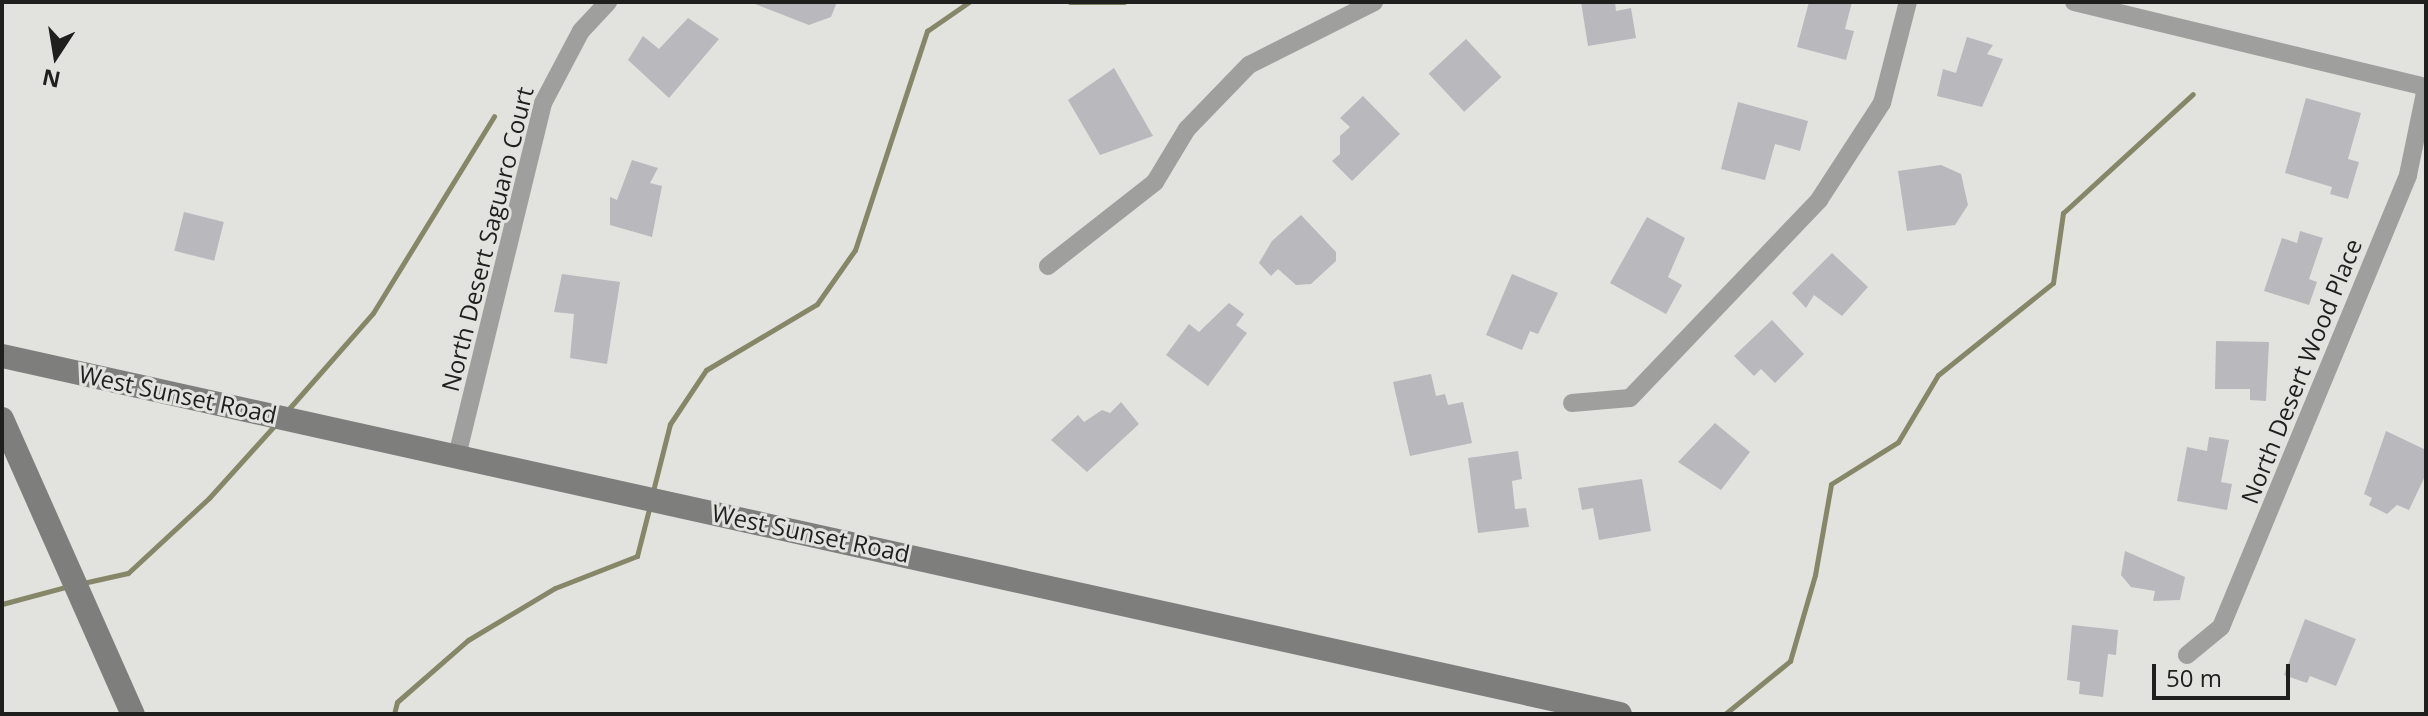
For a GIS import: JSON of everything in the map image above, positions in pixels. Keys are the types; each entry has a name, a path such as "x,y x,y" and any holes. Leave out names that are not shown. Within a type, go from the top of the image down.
{"street":[{"name":"North Desert Saguaro Court","path":"457,456 543,103 581,31 608,2"},
{"path":"1048,266 1155,182 1187,129 1249,65 1374,2"},
{"path":"1572,403 1630,398 1819,200 1882,103 1908,2"},
{"path":"2074,2 2426,88"},
{"name":"North Desert Wood Place","path":"2187,655 2221,627 2408,175 2426,88"},
{"name":"West Sunset Road","path":"2,356 1620,714"},
{"path":"2,419 133,714"}],"building":[{"path":"750,2 837,2 831,17 809,25"},
{"path":"1581,2 1615,2 1616,11 1631,8 1636,38 1588,46"},
{"path":"1809,2 1852,2 1845,29 1854,31 1846,60 1797,47"},
{"path":"688,18 719,39 669,98 628,60 643,36 659,49"},
{"path":"1967,37 1993,45 1987,54 2003,59 1982,107 1937,96 1943,69 1956,73"},
{"path":"1466,39 1501,77 1464,112 1429,74"},
{"path":"1114,68 1153,136 1100,155 1068,100"},
{"path":"1363,96 1400,134 1352,181 1332,161 1340,154 1340,136 1350,127 1340,118"},
{"path":"2306,98 2361,113 2348,159 2359,162 2348,199 2330,194 2332,187 2285,173"},
{"path":"1738,102 1808,121 1800,151 1775,144 1765,180 1721,169"},
{"path":"632,160 658,168 650,183 662,186 652,237 610,225 610,197 617,200"},
{"path":"1941,165 1961,174 1968,205 1955,225 1907,231 1898,171"},
{"path":"184,212 224,222 214,261 174,251"},
{"path":"1301,215 1336,252 1336,261 1311,284 1296,285 1278,269 1271,276 1259,263 1272,241"},
{"path":"1647,217 1685,238 1668,277 1682,285 1666,314 1610,283"},
{"path":"2300,231 2323,238 2309,279 2317,282 2309,305 2264,291 2282,238 2297,243"},
{"path":"1832,253 1868,287 1842,316 1814,295 1806,308 1792,293"},
{"path":"562,274 620,282 607,364 570,358 574,314 554,312"},
{"path":"1512,274 1558,293 1538,334 1530,331 1522,350 1486,335"},
{"path":"1229,303 1244,314 1236,325 1247,333 1208,386 1166,355 1189,324 1199,332"},
{"path":"1772,320 1804,354 1775,383 1761,369 1754,376 1734,356"},
{"path":"2216,341 2269,342 2266,401 2250,400 2250,389 2215,389"},
{"path":"1431,374 1436,396 1445,394 1448,405 1463,402 1472,443 1410,456 1393,382"},
{"path":"1121,402 1139,424 1087,472 1051,440 1078,415 1084,422 1102,410 1110,413"},
{"path":"1715,423 1750,452 1721,490 1678,462"},
{"path":"2386,431 2426,450 2426,474 2409,510 2397,505 2387,514 2369,505 2372,498 2364,494"},
{"path":"2209,437 2229,440 2221,482 2232,484 2227,510 2177,501 2187,447 2207,451"},
{"path":"1518,451 1522,479 1512,481 1515,509 1526,508 1529,527 1478,533 1468,458"},
{"path":"1642,479 1651,531 1599,540 1593,508 1582,510 1578,488"},
{"path":"2125,551 2185,577 2180,600 2153,601 2155,591 2131,587 2121,575"},
{"path":"2305,619 2356,639 2336,686 2310,676 2307,683 2284,675"},
{"path":"2072,625 2118,630 2116,655 2108,654 2103,697 2079,694 2080,682 2067,680"}],"waterway":[{"path":"653,491 670,424 706,370 817,304 855,250 927,31 969,2"},
{"path":"1070,2 1124,2"},
{"path":"1725,714 1790,661 1815,575 1831,484 1898,442 1938,375 2053,283 2063,213 2193,94"},
{"path":"286,412 373,313 494,116"},
{"path":"83,583 128,573 209,498 274,426"},
{"path":"394,714 397,702 468,640 555,588 637,556 650,505"},
{"path":"2,604 69,586"}]}
